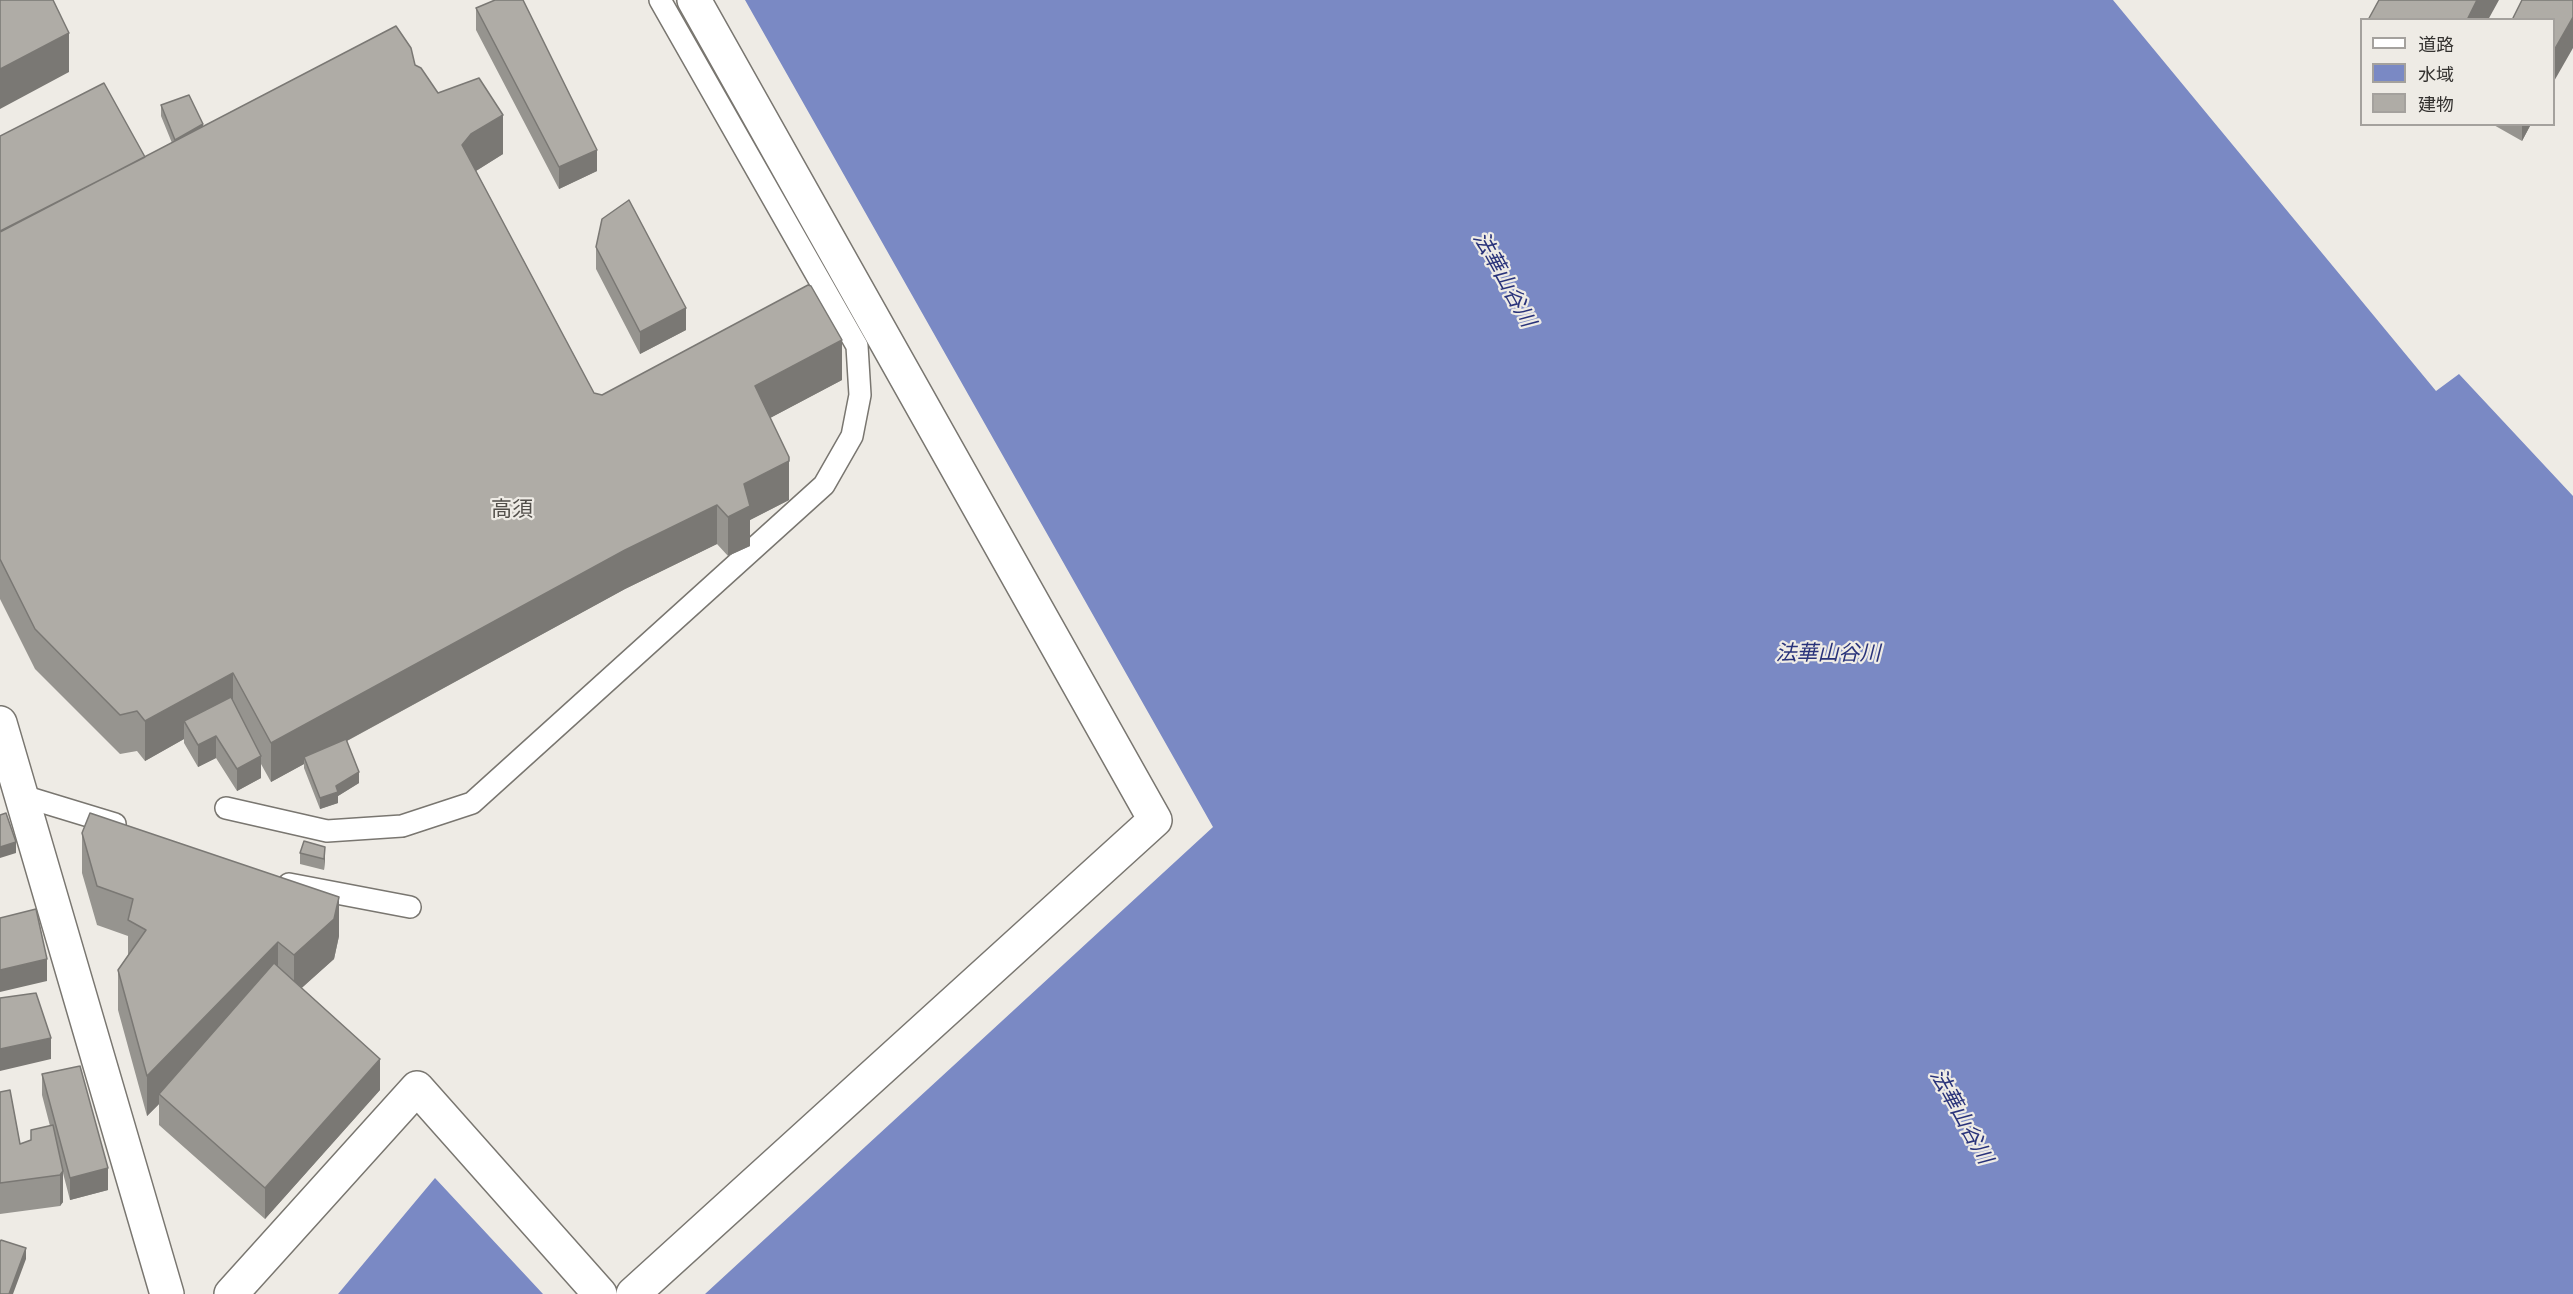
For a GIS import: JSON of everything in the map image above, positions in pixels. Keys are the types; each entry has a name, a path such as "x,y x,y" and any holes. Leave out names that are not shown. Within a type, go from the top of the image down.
{"street":[{"path":"633,1294 1155,820 694,0"},
{"path":"0,723 12,798 167,1294"},
{"path":"231,1294 417,1088 600,1294"}],"lane":[{"path":"226,808 327,831 402,826 472,803 824,485 852,436 860,395 857,346 660,0"},
{"path":"12,798 132,829"},
{"path":"264,880 410,907"}],"water":[{"name":"法華山谷川","path":"745,0 2113,0 2436,391 2459,374 2573,496 2573,1294 705,1294 1213,827"},
{"path":"435,1178 543,1294 338,1294"}],"building":[{"path":"0,0 53,0 69,33 0,69"},
{"path":"495,0 523,0 597,150 559,167 476,8"},
{"path":"2379,0 2477,0 2468,18 2369,18"},
{"path":"2522,0 2573,0 2573,17 2555,48 2555,18 2513,18"},
{"path":"396,26 411,48 415,65 421,68 438,93 479,78 503,115 471,134 462,145 594,393 602,395 808,285 811,286 842,340 755,386 789,461 744,484 750,506 728,517 717,505 625,550 271,743 233,673 145,721 137,711 120,715 35,629 0,559 0,232"},
{"path":"104,83 145,157 0,231 0,136"},
{"path":"189,95 203,124 175,140 161,105"},
{"path":"629,200 686,308 640,332 596,247 602,219"},
{"path":"231,697 261,756 237,769 216,736 198,745 184,721"},
{"path":"346,739 359,772 336,786 338,792 320,798 304,757"},
{"path":"6,813 16,842 0,847 0,815"},
{"path":"90,813 339,897 334,919 294,955 278,942 147,1076 118,970 146,930 128,920 133,899 97,886 82,833"},
{"path":"304,841 325,847 324,859 300,853"},
{"path":"36,909 47,959 0,970 0,918"},
{"path":"274,963 380,1059 265,1188 159,1094"},
{"path":"36,993 51,1038 0,1049 0,998"},
{"path":"80,1066 108,1168 70,1178 42,1074"},
{"path":"10,1090 20,1144 31,1140 31,1130 53,1125 63,1171 60,1175 0,1183 0,1092"},
{"path":"1,1240 26,1248 9,1294 0,1294"}],"district":[{"name":"高須","path":"512,511"}]}
